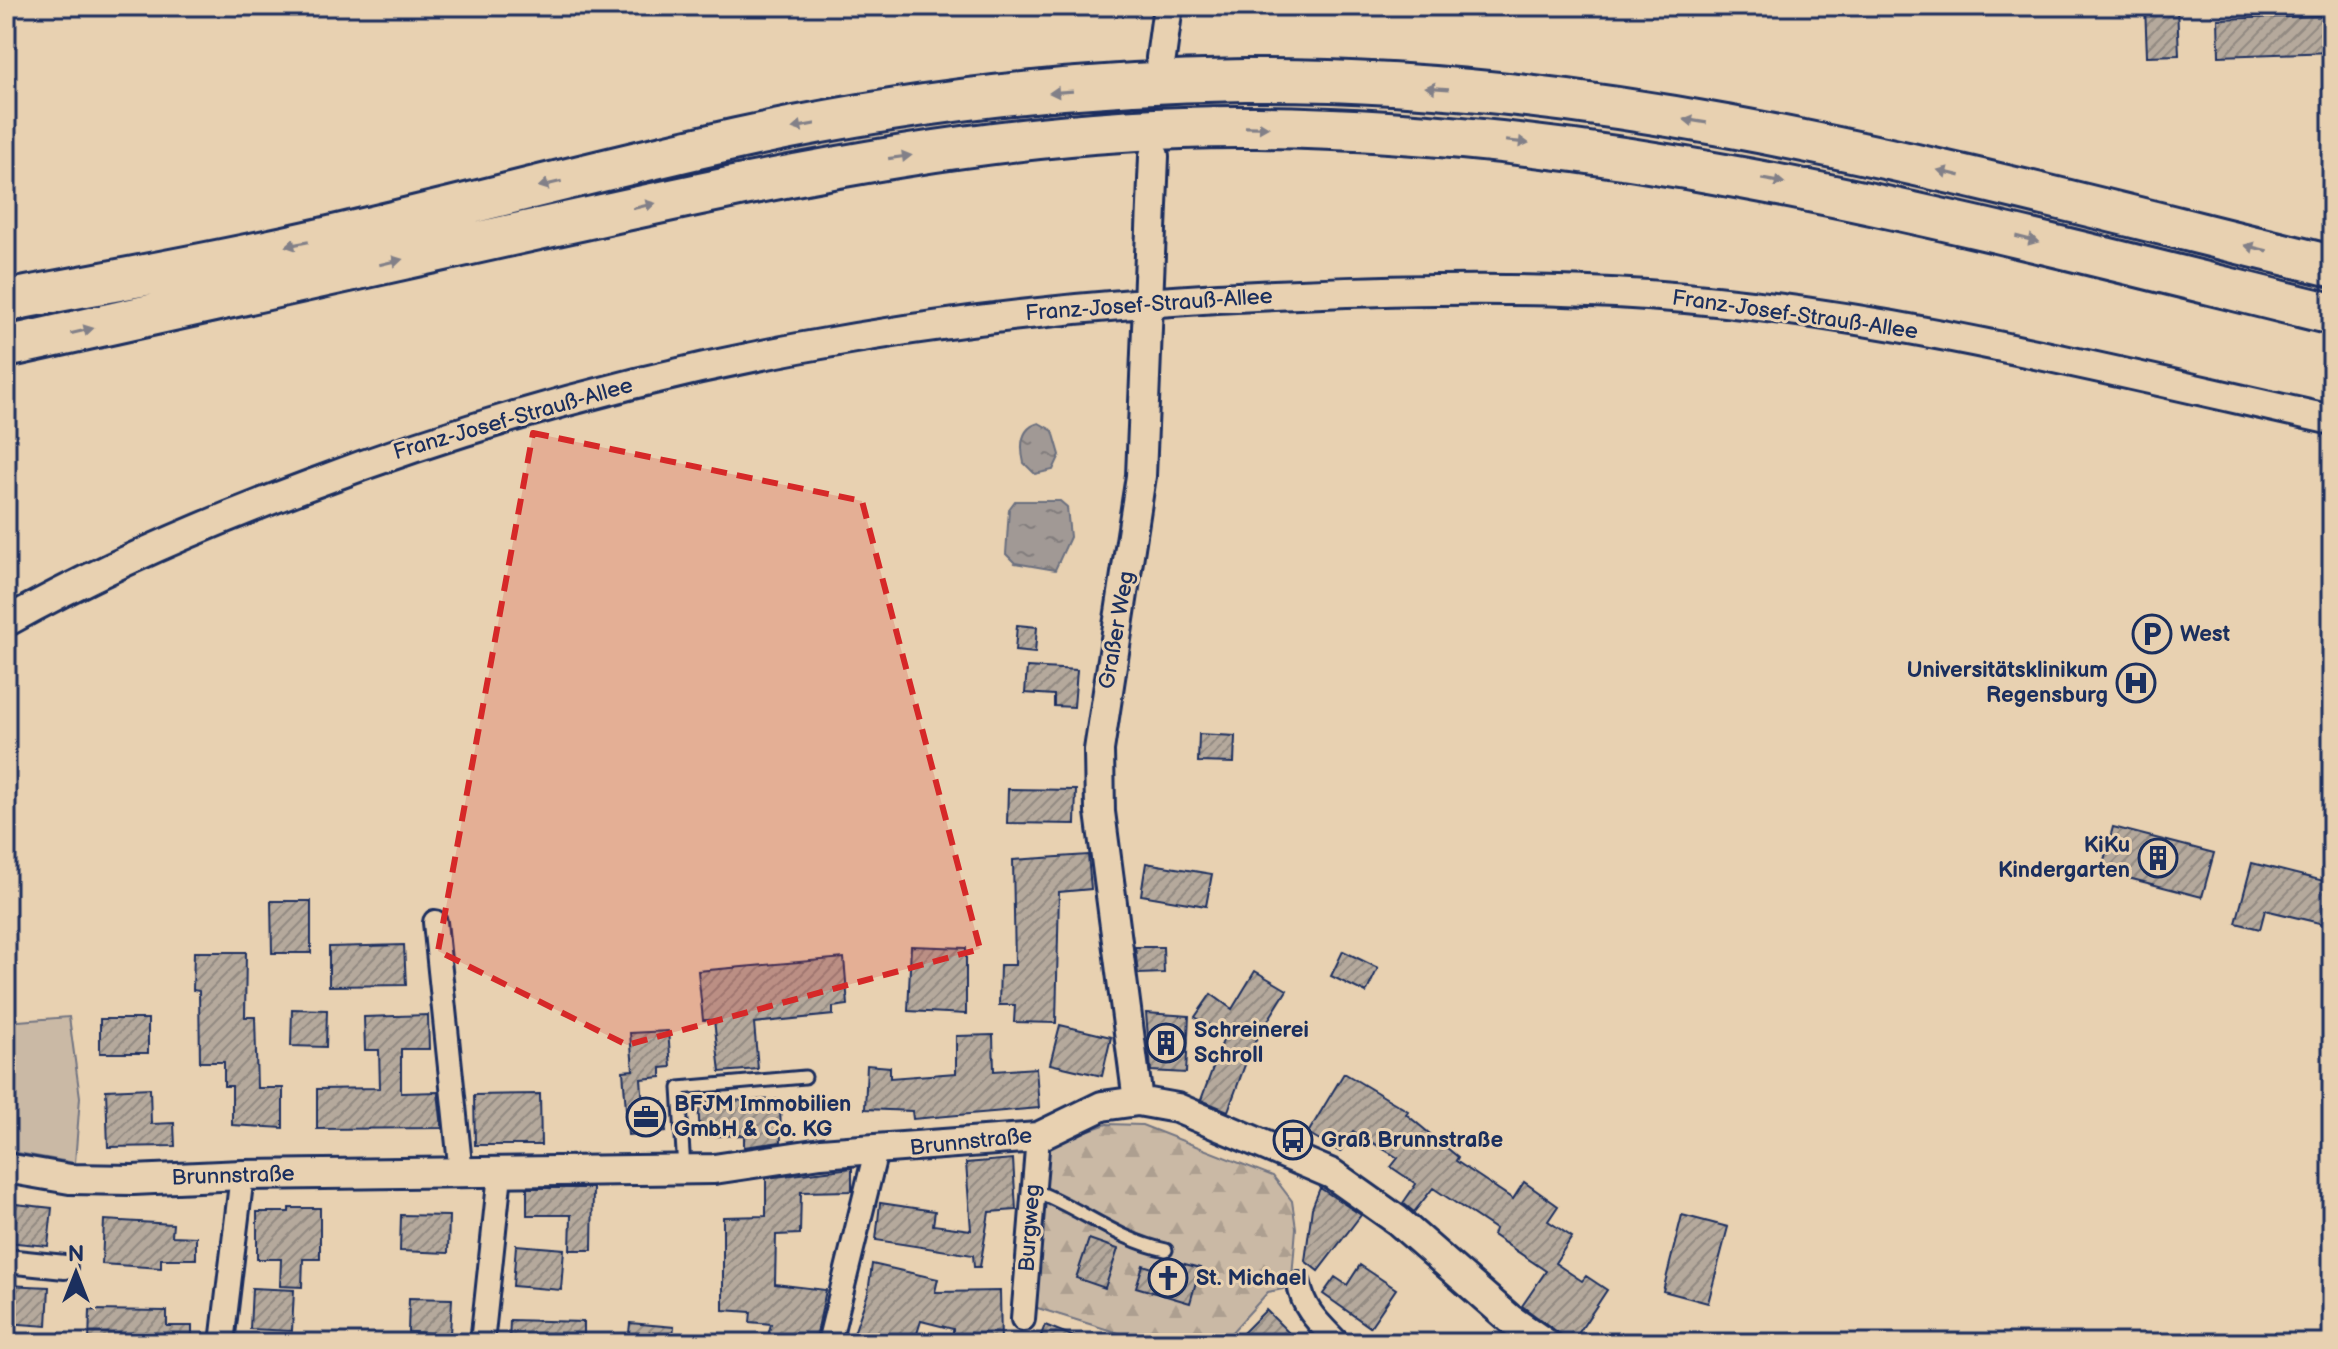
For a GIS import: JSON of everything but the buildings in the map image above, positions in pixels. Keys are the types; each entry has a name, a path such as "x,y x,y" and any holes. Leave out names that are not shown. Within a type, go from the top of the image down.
{"highway":[{"path":"6,301 314,240 741,138 829,121 1025,94 1246,80 1412,86 1516,94 1710,123 1928,167 2332,266"},
{"path":"6,347 842,165 1035,139 1252,126 1463,136 1657,160 1898,207 2332,314"}],"street":[{"path":"1161,58 1168,6"},
{"name":"Graßer Weg","path":"1138,1101 1100,812 1099,750 1141,476 1154,156"},
{"name":"Franz-Josef-Strauß-Allee","path":"6,622 145,552 250,507 399,451 581,396 689,369 856,335 1148,302 1419,289 1645,295 1699,300 1876,322 2332,420"},
{"path":"435,922 461,1174"},
{"name":"Brunnstraße","path":"6,1168 70,1179 736,1168 821,1153 1038,1137 1102,1106 1138,1101 1177,1108 1332,1174 1397,1220 1510,1319 1545,1343"},
{"name":"Burgweg","path":"1023,1319 1038,1137"},
{"path":"829,1343 876,1151"},
{"path":"482,1343 500,1174"},
{"path":"222,1343 242,1175"},
{"path":"6,1261 65,1267"},
{"path":"1299,1284 1301,1299 1311,1315 1338,1343"}],"lane":[{"path":"684,1170 679,1088 805,1077"},
{"path":"1033,1190 1058,1199 1138,1244 1166,1250"}],"highlighted area":[{"path":"533,433 862,501 980,949 627,1045 438,951"}],"green space":[{"path":"69,1017 80,1097 75,1163 6,1151 6,1022"},
{"path":"1107,1124 1142,1125 1273,1176 1292,1201 1296,1228 1292,1278 1283,1289 1268,1292 1222,1343 1151,1343 1031,1306 1045,1145"}],"water":[{"path":"1039,423 1053,431 1060,455 1053,470 1035,474 1024,463 1022,444 1028,429"},
{"path":"1015,501 1060,501 1067,507 1070,537 1055,570 1015,563 1006,554 1009,509"}],"place":[{"name":"West","path":"2152,634"},
{"name":"Universitätsklinikum Regensburg","path":"2136,683"},
{"name":"KiKu Kindergarten","path":"2158,858"},
{"name":"Schreinerei Schroll","path":"1166,1043"},
{"name":"BFJM Immobilien GmbH & Co. KG","path":"646,1117"},
{"name":"Graß Brunnstraße","path":"1293,1140"},
{"name":"St. Michael","path":"1168,1278"}]}
